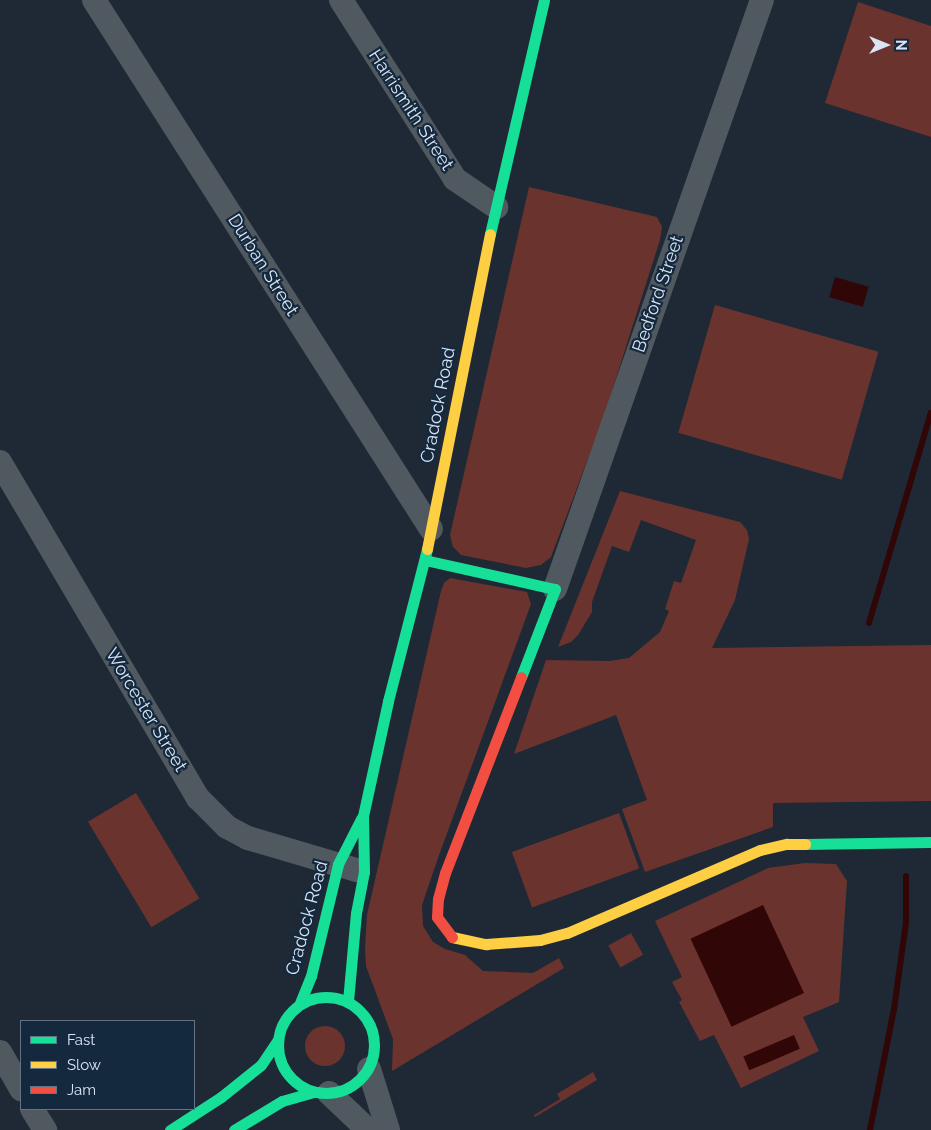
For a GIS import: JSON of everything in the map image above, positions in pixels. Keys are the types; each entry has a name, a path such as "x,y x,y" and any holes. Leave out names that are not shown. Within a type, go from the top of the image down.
{"main road":[{"name":"Cradock Road","path":"348,1001 356,913 364,872 363,816 388,701 425,560 496,207 544,0"},
{"path":"425,560 555,589 445,873 438,899 438,917 451,936 486,944 540,940 567,933 760,850 787,844 931,842"},
{"name":"Cradock Road","path":"300,1003 311,976 338,864 363,816"},
{"path":"234,1130 282,1101 344,1090 357,1082 369,1069 374,1040 370,1024 361,1011 348,1001 332,996 315,996 300,1003 288,1014 279,1028 280,1062 287,1075 299,1086 321,1093"},
{"path":"170,1130 221,1097 261,1065 278,1040"}],"street":[{"name":"Durban Street","path":"94,0 431,529"},
{"name":"Harrismith Street","path":"341,0 455,179 475,195 496,207"},
{"name":"Bedford Street","path":"555,589 762,0"},
{"name":"Worcester Street","path":"0,462 198,798 227,827 248,838 364,872"},
{"path":"0,1052 20,1087"},
{"path":"369,1069 388,1130"},
{"path":"321,1093 368,1130"},
{"path":"33,1110 45,1130"}],"shaded area":[{"path":"858,2 931,26 931,137 825,103"},
{"path":"529,187 657,217 662,227 660,240 603,419 551,557 541,565 526,568 461,555 453,547 450,535"},
{"path":"835,277 869,287 863,307 829,297"},
{"path":"715,305 878,352 842,480 678,433"},
{"path":"620,491 740,522 747,530 749,539 735,600 712,648 931,645 931,801 773,803 773,827 645,872 622,809 647,800 616,715 514,754 546,660 610,661 629,658 660,632 669,611 665,609 674,581 681,583 696,540 641,520 629,552 612,546 592,602 592,612 578,635 571,642 558,647"},
{"path":"450,578 527,592 531,604 422,905 423,926 433,942 445,949 465,955 483,971 533,973 559,958 564,968 392,1071 393,1039 366,966 367,915 441,591 444,583"},
{"path":"136,793 199,898 151,927 88,822"},
{"path":"619,813 639,868 532,907 512,852"},
{"path":"805,863 836,864 847,881 839,1002 803,1017 819,1051 741,1088 714,1035 700,1041 679,1002 682,1000 672,982 682,977 655,921 768,868"},
{"path":"763,905 804,993 731,1027 690,939"},
{"path":"631,933 643,955 620,967 608,946"},
{"path":"325,1026 339,1032 345,1046 339,1060 325,1066 311,1060 305,1046 311,1032"},
{"path":"794,1035 800,1049 749,1070 743,1056"},
{"path":"593,1072 597,1080 535,1117 534,1115 560,1099 557,1094"}],"waterway":[{"path":"869,623 931,413"},
{"path":"870,1130 894,1009 906,923 906,876"}],"traffic: fast":[{"path":"490,234 544,0"},
{"path":"348,1001 356,913 364,872 363,816 388,701 427,549"},
{"path":"425,560 555,589 521,677"},
{"path":"300,1003 311,976 338,864 361,819"},
{"path":"805,844 931,842"},
{"path":"317,997 335,997 353,1005 366,1018 374,1036 374,1045 371,1064 353,1085 335,1093 317,1093 299,1085 286,1072 278,1054 278,1036 286,1018 299,1005 317,997"},
{"path":"170,1130 221,1097 261,1065 278,1040"},
{"path":"234,1130 282,1101 313,1092"}],"traffic: slow":[{"path":"427,549 490,234"},
{"path":"452,937 486,944 540,940 567,933 760,850 787,844 805,844"}],"traffic: jam":[{"path":"452,937 437,917 438,899 445,873 521,677"}]}
